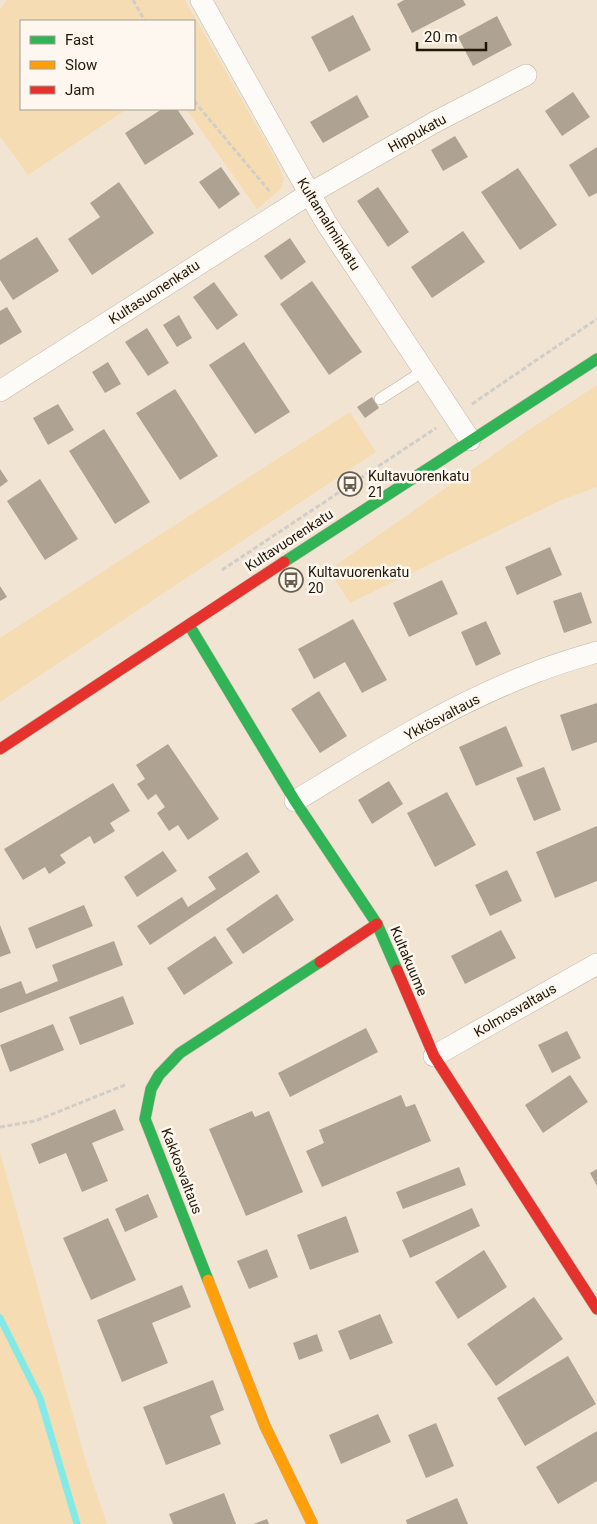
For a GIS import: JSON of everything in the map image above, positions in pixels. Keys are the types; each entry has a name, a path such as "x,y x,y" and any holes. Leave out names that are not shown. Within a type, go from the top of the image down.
{"street":[{"name":"Kultamalminkatu","path":"201,0 325,222 470,440"},
{"name":"Hippukatu","path":"309,194 435,122 526,75"},
{"name":"Kultasuonenkatu","path":"0,391 309,194"},
{"name":"Kultavuorenkatu","path":"0,749 470,440 597,359"},
{"name":"Kultakuume","path":"189,625 295,801 377,924 434,1056 596,1306"},
{"name":"Ykkösvaltaus","path":"295,801 388,746 464,705 536,672 597,652"},
{"name":"Kakkosvaltaus","path":"312,1523 265,1426 146,1120 148,1095 160,1072 180,1053 377,924"},
{"name":"Kolmosvaltaus","path":"434,1056 597,964"}],"lane":[{"path":"380,399 425,370"}],"path":[{"path":"133,0 144,20"},
{"path":"195,102 270,192"},
{"path":"219,572 597,319"},
{"path":"0,1127 35,1121 160,1072"}],"shaded area":[{"path":"7,0 185,0 275,158 284,179 281,189 257,209 187,110 195,110 195,20 20,20 20,110 126,110 28,175 0,136 0,9"},
{"path":"597,385 597,487 559,501 350,603 329,570 527,431"},
{"path":"350,412 376,452 0,702 0,638"},
{"path":"0,1152 86,1462 107,1524 0,1524"}],"building":[{"path":"404,0 463,0 466,5 412,33 397,4"},
{"path":"353,15 371,50 329,72 311,37"},
{"path":"497,16 512,45 473,66 458,37"},
{"path":"573,92 590,117 562,136 545,111"},
{"path":"357,95 369,117 323,143 310,122"},
{"path":"160,110 178,110 194,134 145,165 125,133"},
{"path":"455,136 468,157 443,171 431,150"},
{"path":"597,147 597,193 589,197 569,165"},
{"path":"221,167 240,194 219,209 199,182"},
{"path":"518,168 557,225 520,250 481,192"},
{"path":"119,182 154,233 92,275 68,239 100,217 90,203"},
{"path":"378,187 409,232 388,247 357,201"},
{"path":"463,231 485,262 432,298 411,267"},
{"path":"37,237 59,271 13,300 0,280 0,260"},
{"path":"290,238 306,262 281,280 264,256"},
{"path":"312,281 362,352 329,375 280,304"},
{"path":"214,282 238,315 217,330 193,297"},
{"path":"7,307 22,332 0,345 0,311"},
{"path":"179,315 192,338 177,347 163,325"},
{"path":"147,328 169,363 148,376 125,342"},
{"path":"244,342 290,412 255,434 209,365"},
{"path":"108,362 121,384 105,393 92,372"},
{"path":"175,389 218,456 180,480 136,413"},
{"path":"372,397 379,408 365,418 357,407"},
{"path":"58,404 74,430 48,445 33,418"},
{"path":"104,429 150,502 115,524 69,451"},
{"path":"0,469 8,481 0,487"},
{"path":"40,479 78,539 45,560 7,501"},
{"path":"550,547 562,575 517,595 505,567"},
{"path":"442,580 458,614 409,637 393,603"},
{"path":"0,586 7,597 0,601"},
{"path":"581,592 592,623 564,633 553,601"},
{"path":"353,619 387,680 362,693 345,662 314,679 298,649"},
{"path":"486,621 501,654 476,666 461,632"},
{"path":"319,691 347,736 320,753 291,709"},
{"path":"597,703 597,742 572,751 560,715"},
{"path":"506,726 523,766 476,786 459,747"},
{"path":"168,744 219,819 188,840 178,825 169,831 157,813 165,807 156,794 148,800 137,784 145,779 136,765"},
{"path":"544,767 561,810 534,821 516,778"},
{"path":"389,781 403,804 372,824 358,800"},
{"path":"113,783 130,811 110,823 115,831 94,844 90,836 60,855 66,863 49,874 45,867 23,880 4,849"},
{"path":"447,792 476,845 435,867 407,813"},
{"path":"597,826 597,881 555,898 536,852"},
{"path":"163,851 177,871 137,897 124,877"},
{"path":"247,852 260,872 150,945 137,926 182,897 188,907 216,889 208,877"},
{"path":"507,870 522,901 490,916 475,885"},
{"path":"277,894 294,920 243,954 226,929"},
{"path":"84,905 93,926 36,949 28,928"},
{"path":"0,925 11,953 0,957"},
{"path":"501,930 516,958 465,984 451,956"},
{"path":"215,936 233,963 184,995 167,968"},
{"path":"114,941 123,965 0,1013 0,989 21,981 26,994 58,981 52,965"},
{"path":"123,996 134,1024 80,1045 69,1017"},
{"path":"53,1024 64,1050 10,1072 0,1045"},
{"path":"366,1028 378,1052 290,1097 278,1073"},
{"path":"567,1031 581,1058 552,1073 538,1045"},
{"path":"570,1075 588,1102 543,1133 525,1105"},
{"path":"401,1095 406,1107 415,1104 431,1141 322,1187 306,1151 324,1143 319,1130"},
{"path":"115,1109 124,1130 92,1143 108,1181 82,1192 66,1153 39,1164 31,1144"},
{"path":"252,1111 255,1117 269,1111 303,1192 246,1216 209,1129"},
{"path":"459,1167 466,1185 403,1209 396,1192"},
{"path":"597,1169 597,1186 590,1173"},
{"path":"148,1194 158,1217 125,1232 115,1209"},
{"path":"472,1208 480,1226 410,1258 402,1240"},
{"path":"346,1216 359,1252 310,1270 297,1235"},
{"path":"108,1218 136,1280 91,1300 63,1238"},
{"path":"267,1249 278,1277 249,1289 237,1261"},
{"path":"484,1250 507,1287 458,1319 435,1282"},
{"path":"182,1285 191,1307 152,1323 168,1363 122,1382 97,1320"},
{"path":"534,1297 563,1339 496,1386 467,1344"},
{"path":"380,1314 393,1343 350,1360 338,1331"},
{"path":"317,1334 323,1351 299,1360 293,1343"},
{"path":"568,1356 596,1404 525,1446 497,1398"},
{"path":"213,1380 224,1410 210,1416 221,1444 166,1465 143,1407"},
{"path":"378,1414 391,1442 341,1464 329,1435"},
{"path":"436,1423 454,1466 426,1478 408,1435"},
{"path":"597,1431 597,1481 558,1504 536,1467"},
{"path":"224,1493 236,1524 173,1524 169,1514"},
{"path":"457,1498 468,1524 407,1524 406,1520"},
{"path":"267,1519 269,1524 253,1524"}],"waterway":[{"path":"0,1318 40,1398 77,1524"}],"traffic: fast":[{"path":"284,562 597,359"},
{"path":"189,625 295,801 377,924 397,970"},
{"path":"208,1280 145,1119 151,1089 159,1075 180,1053 320,962"}],"traffic: slow":[{"path":"208,1280 265,1426 312,1523"}],"traffic: jam":[{"path":"0,749 284,562"},
{"path":"320,962 377,924"},
{"path":"397,970 434,1056 597,1309"}],"place":[{"name":"Kultavuorenkatu 21","path":"350,484"},
{"name":"Kultavuorenkatu 20","path":"291,580"}]}
